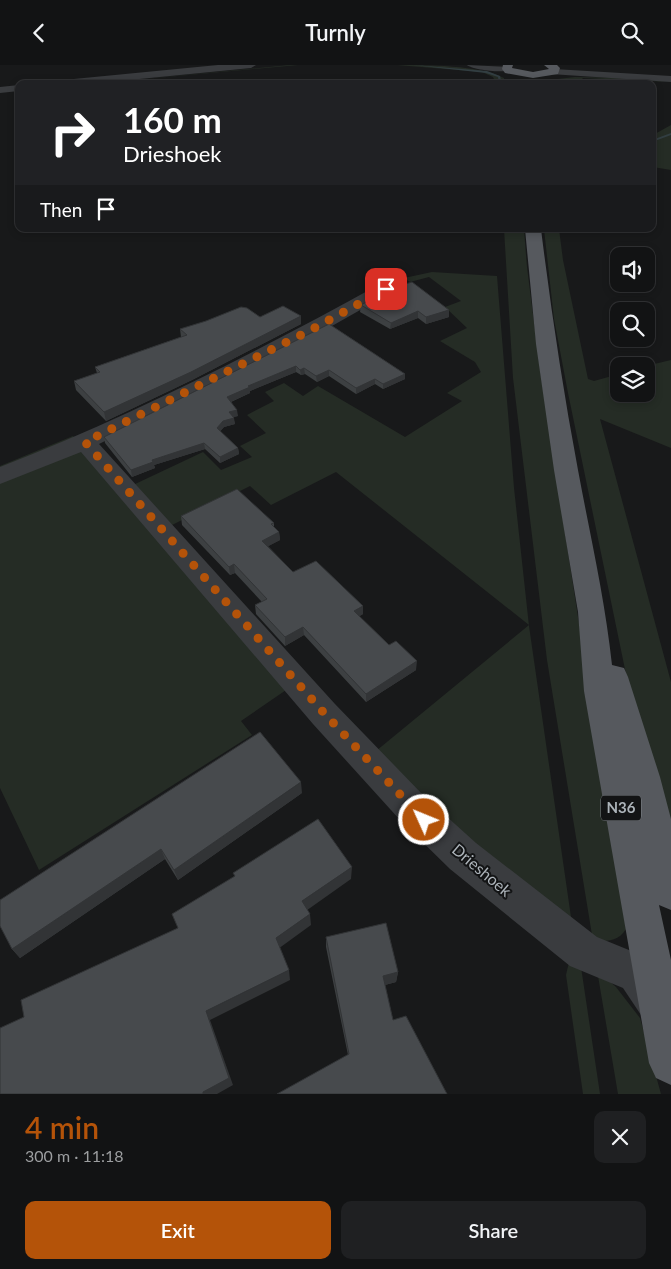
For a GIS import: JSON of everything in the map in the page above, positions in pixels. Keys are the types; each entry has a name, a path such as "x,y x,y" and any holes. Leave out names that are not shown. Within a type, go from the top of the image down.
{"main road":[{"path":"507,67 523,79 536,80 553,68"},
{"name":"N36","path":"533,232 546,344 564,460 592,612 600,691 658,1003 671,1063"},
{"name":"N36","path":"592,612 643,777 671,891"}],"street":[{"path":"94,80 250,65"},
{"path":"472,65 507,67"},
{"path":"553,68 671,79"},
{"path":"0,90 15,88"},
{"path":"0,476 85,442 309,331 386,289"},
{"name":"Drieshoek","path":"85,442 317,706 412,808 463,856 584,952 637,973 658,1003"}],"shaded area":[{"path":"290,65 298,65 135,80 133,80"},
{"path":"397,65 467,68 494,74 504,78 504,80 494,80 493,77 482,72"},
{"path":"575,77 648,80 583,78 581,80 549,80"},
{"path":"671,125 671,170 656,168 656,133"},
{"path":"504,232 524,232 540,370 626,929 616,939 607,941 593,941 547,660 513,378"},
{"path":"544,232 559,232 563,260 588,379 594,381 610,377 610,402 655,402 655,364 671,360 671,448 600,419 671,682 671,833 627,679 554,319"},
{"path":"432,272 497,276 514,488 529,625 336,472 271,505 250,486 168,527 133,485 203,452 221,470 252,457 240,446 266,433 247,415 274,401 265,392 284,383 303,396 318,386 405,437 462,401 447,393 481,372 475,362 440,341 467,328 445,307 461,301 429,277 410,282 404,278"},
{"path":"73,436 94,463 289,688 241,721 252,735 39,870 0,788 0,466"},
{"path":"529,625 572,924 522,889 376,751"},
{"path":"569,962 581,967 600,1094 583,1094 566,975"},
{"path":"597,970 616,987 640,1018 661,1094 618,1094"}],"building":[{"path":"412,282 449,310 426,317 418,311 391,323 361,305 392,288"},
{"path":"283,306 301,316 191,372 104,412 74,381 100,372 95,367 187,335 180,329 241,307 247,308 260,317"},
{"path":"329,324 405,374 383,384 375,379 356,388 329,370 316,376 304,368 300,370 296,366 248,386 250,387 227,397 237,410 229,412 234,418 223,421 217,428 238,448 220,457 204,443 152,460 153,462 131,470 104,437"},
{"path":"237,489 274,523 271,524 279,532 262,541 293,572 316,561 363,606 354,611 389,645 396,641 417,661 366,694 303,627 285,637 255,605 267,599 234,564 229,567 181,516"},
{"path":"260,732 301,782 174,870 161,849 12,949 0,926 0,900"},
{"path":"318,819 352,867 302,901 310,914 276,938 289,970 206,1011 229,1078 203,1092 203,1094 0,1094 0,1028 24,1017 21,1000 178,928 172,914 235,876 233,873"},
{"path":"386,923 398,972 383,976 393,1020 406,1016 447,1094 277,1094 349,1054 326,937"}],"waterway":[{"path":"414,65 487,72 499,77 500,80"},
{"path":"656,140 671,134"}],"route":[{"path":"386,289 309,331 130,418 85,442 324,713 424,820"}]}
